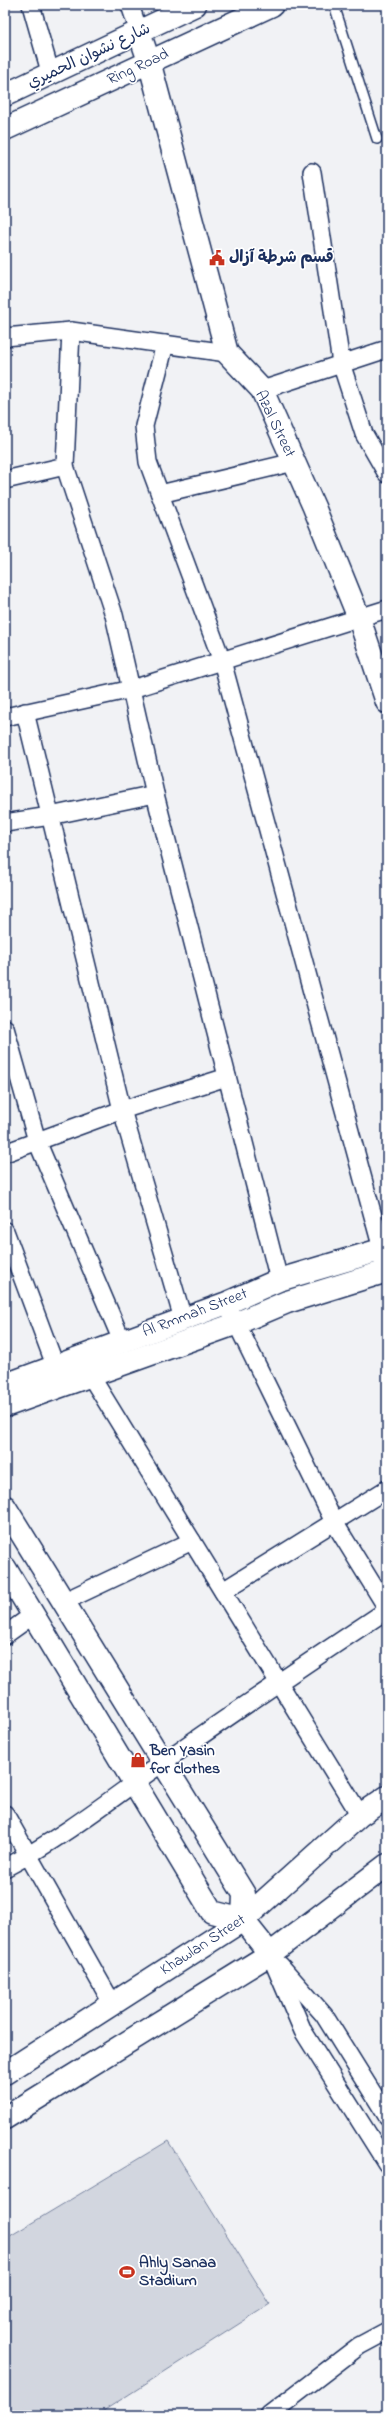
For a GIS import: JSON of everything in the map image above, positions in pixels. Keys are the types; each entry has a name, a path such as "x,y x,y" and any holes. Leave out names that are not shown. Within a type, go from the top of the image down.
{"street":[{"path":"31,5 50,74"},
{"path":"130,5 139,32"},
{"name":"شارع نشوان الحميري","path":"5,95 195,5"},
{"name":"Ring Road","path":"5,129 272,5"},
{"name":"Azal Street","path":"139,32 149,61 227,353 262,390 294,462 359,618 387,702"},
{"path":"312,172 341,363 364,434 387,474"},
{"path":"5,337 71,331 227,353"},
{"path":"71,331 65,466 114,616 155,794 279,1280"},
{"path":"165,344 144,426 148,462 222,661 385,1248 386,1275"},
{"path":"262,390 387,349"},
{"path":"160,494 294,462"},
{"path":"5,480 65,466"},
{"path":"5,717 132,689 387,609"},
{"path":"25,712 122,1110 183,1319"},
{"path":"5,823 50,816 155,794"},
{"path":"5,1028 37,1141 122,1341"},
{"path":"5,1153 122,1110 227,1077"},
{"path":"5,1231 55,1365"},
{"name":"Al Rmmah Street","path":"5,1384 227,1303 279,1280 385,1248"},
{"name":"Al Rmmah Street","path":"5,1406 235,1324 287,1302 386,1275"},
{"path":"5,1868 27,1856 136,1782 278,1682 387,1609 334,1522 235,1324 227,1303"},
{"path":"79,1356 360,1815"},
{"path":"222,1591 387,1489"},
{"path":"5,1507 65,1601 162,1763 244,1894 244,1920 270,1954 324,2015 387,2116"},
{"path":"65,1601 192,1541"},
{"path":"5,1568 136,1782 212,1912 244,1920"},
{"path":"5,1635 34,1615"},
{"name":"Khawlan Street","path":"5,2073 112,2003 244,1920 360,1815 387,1797"},
{"path":"5,1814 27,1856 112,2003"},
{"path":"5,2118 270,1954 387,1865"},
{"path":"270,1954 303,2031 387,2164"},
{"path":"269,2415 359,2346 387,2331"}],"lane":[{"path":"334,5 377,139"}],"shaded area":[{"name":"Ahly Sanaa Stadium","path":"168,2141 270,2304 97,2415 7,2415 5,2411 5,2239"}],"place":[{"name":"قسم شرطة آزال","path":"217,258"},
{"name":"Ben Yasin for clothes","path":"138,1760"},
{"name":"Ahly Sanaa Stadium","path":"127,2272"}]}
